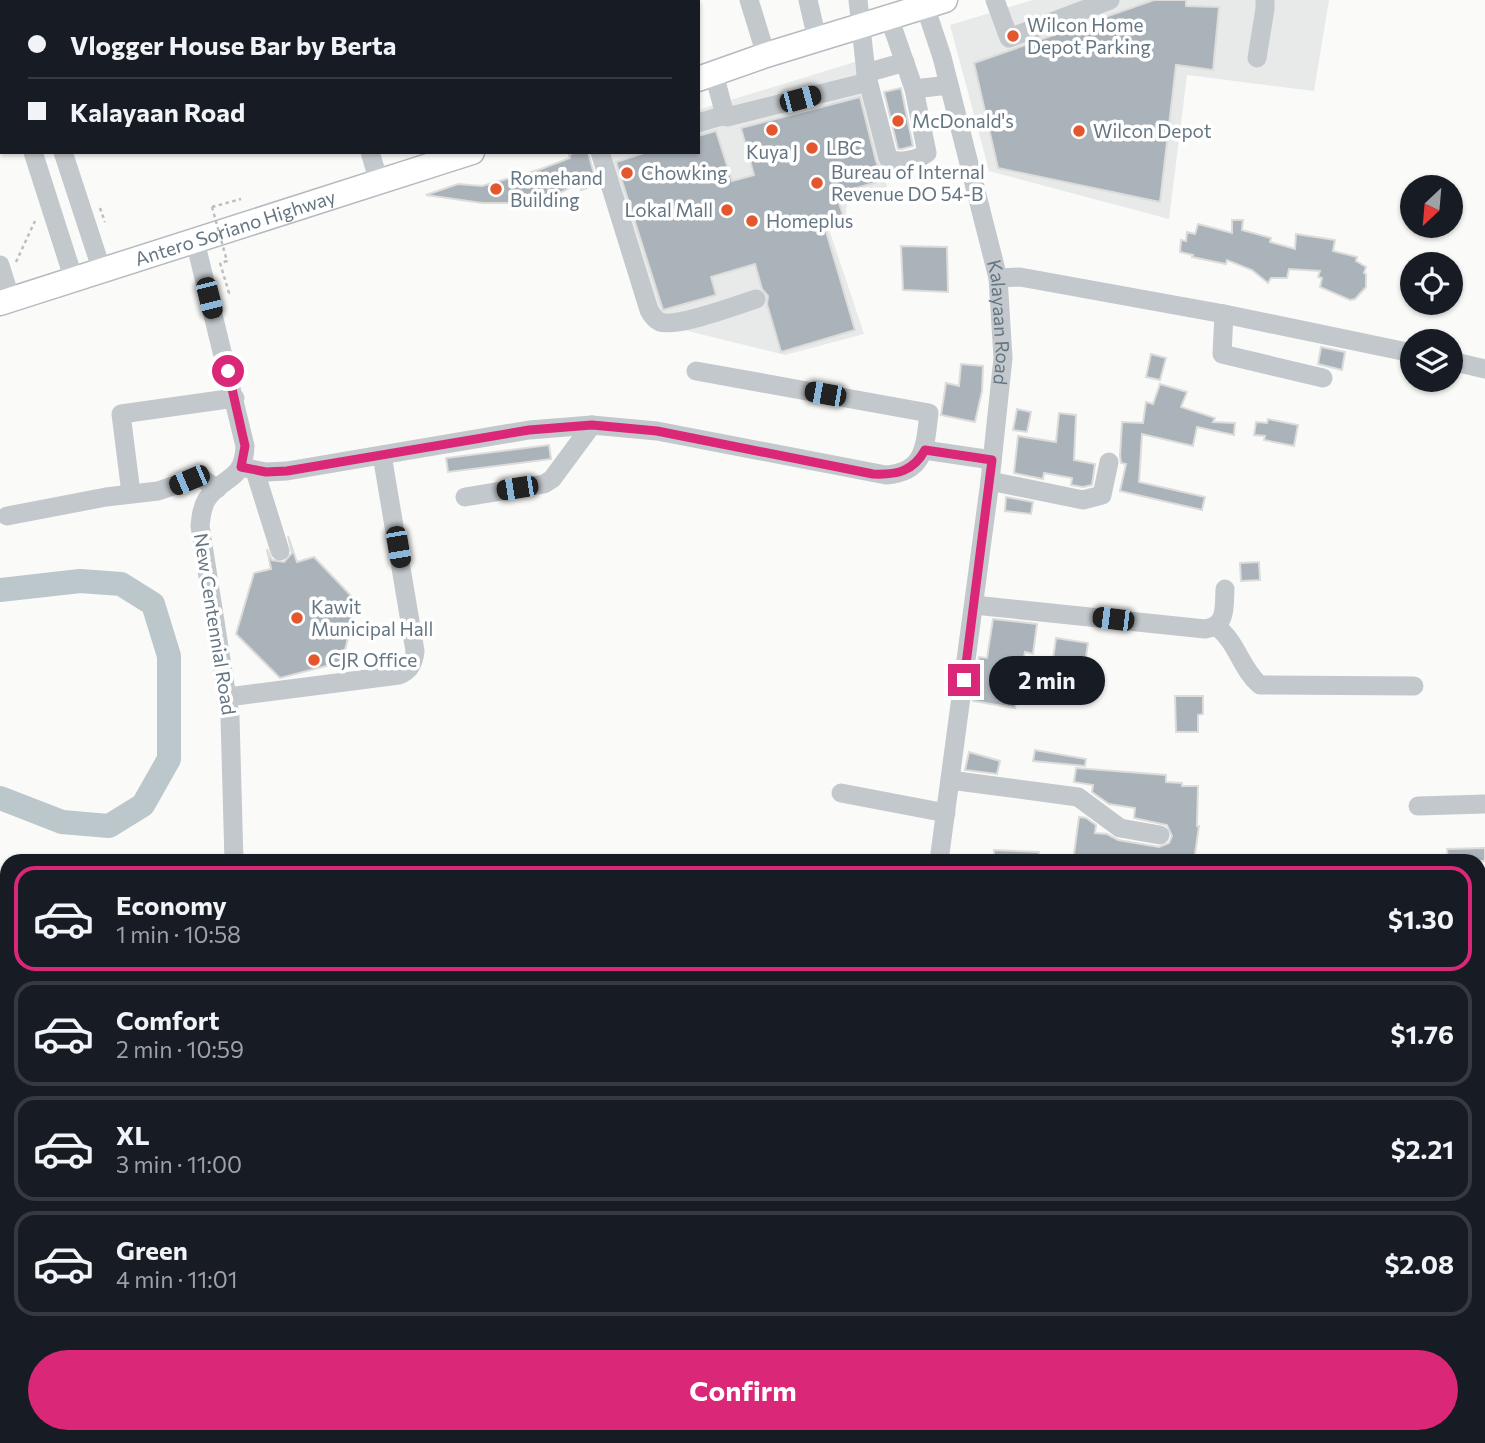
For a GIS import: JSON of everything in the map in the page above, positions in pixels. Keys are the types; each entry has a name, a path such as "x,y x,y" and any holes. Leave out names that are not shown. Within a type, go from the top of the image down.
{"main road":[{"path":"706,76 931,2"},
{"name":"Antero Soriano Highway","path":"5,302 466,154"}],"street":[{"path":"749,0 766,55"},
{"path":"808,0 817,39"},
{"path":"858,0 867,77 888,158 895,162 923,157 927,153 914,89 889,17"},
{"path":"995,0 1009,37 1110,0"},
{"path":"1257,58 1265,0"},
{"name":"Kalayaan Road","path":"931,2 998,278 1003,358 990,481 940,854"},
{"path":"700,122 724,115 730,117 744,114 867,77 905,62"},
{"path":"706,76 724,115"},
{"path":"914,89 949,85"},
{"path":"34,154 74,280"},
{"path":"64,154 102,271"},
{"path":"371,154 379,182"},
{"path":"603,154 649,310 654,318 663,323 680,322 757,299"},
{"path":"195,241 235,398 248,469 280,551"},
{"path":"5,302 6,268"},
{"path":"998,278 1020,277 1224,314 1400,351"},
{"path":"1224,314 1222,354 1323,378"},
{"path":"1463,364 1485,369"},
{"path":"248,469 287,471 529,430 592,425 657,431 886,475 907,470 925,450 929,413 695,371"},
{"path":"131,493 121,414 235,398"},
{"path":"465,497 544,484 552,479 592,425"},
{"path":"925,450 992,460"},
{"path":"228,697 400,675 406,673 414,662 415,651 382,455"},
{"path":"990,481 1056,497 1083,500 1102,495 1109,461"},
{"name":"New Centennial Road","path":"234,854 228,697 200,526 204,504 217,489 248,469"},
{"path":"7,516 54,505 158,491 196,478 203,479 217,489"},
{"path":"974,605 1205,629 1217,626 1224,615 1225,589"},
{"path":"1217,626 1229,638 1251,677 1260,685 1414,686"},
{"path":"950,780 1078,797 1120,828 1160,835"},
{"path":"841,793 946,813"},
{"path":"1418,806 1485,803"}],"path":[{"path":"226,294 229,293 220,263 228,261 212,207 241,199"},
{"path":"6,268 35,221"}],"shaded area":[{"name":"Wilcon Depot","path":"1033,0 1329,0 1314,91 1187,75 1169,219 989,171 950,25"},
{"name":"Lokal Mall","path":"858,61 888,191 847,203 846,217 827,223 864,334 785,355 643,320 591,154 700,154 700,109"}],"building":[{"name":"Wilcon Depot","path":"1154,0 1186,0 1186,6 1219,7 1213,70 1176,65 1160,202 998,168 974,63"},
{"path":"901,88 913,146 898,149 884,92"},
{"name":"Lokal Mall","path":"860,97 876,161 884,180 836,194 843,215 823,221 855,330 781,352 767,304 768,296 762,289 755,264 711,277 716,295 663,310 616,162 641,154 700,154 700,135 716,131 732,181 754,175 741,128"},
{"path":"589,154 597,185 581,190 579,183 540,203 482,203 426,195 458,184 482,186 541,169 570,158 569,155"},
{"path":"1232,220 1243,220 1242,230 1271,238 1270,242 1295,249 1296,234 1335,240 1333,251 1357,257 1356,261 1366,267 1366,287 1355,299 1350,300 1320,287 1320,271 1289,269 1287,278 1271,278 1268,283 1252,270 1227,260 1226,264 1180,252 1181,240 1186,241 1187,232 1195,234 1198,224 1232,233"},
{"path":"901,246 947,247 948,292 903,290"},
{"path":"1321,347 1345,352 1342,370 1318,364"},
{"path":"1151,354 1166,358 1160,380 1146,377"},
{"path":"961,364 983,366 982,391 975,422 941,415 946,383 959,386"},
{"path":"1160,384 1187,392 1181,407 1215,418 1213,422 1235,423 1234,435 1197,427 1193,446 1142,434 1139,482 1205,497 1202,510 1120,491 1126,464 1121,463 1120,456 1122,422 1143,423 1146,402 1153,404"},
{"path":"1017,409 1031,412 1027,432 1013,430"},
{"path":"1059,413 1076,415 1074,460 1095,464 1092,485 1071,485 1072,478 1044,473 1043,479 1014,473 1018,436 1056,442"},
{"path":"1268,419 1298,425 1294,446 1264,440 1265,436 1254,435 1256,422 1267,423"},
{"path":"549,445 551,459 448,472 446,458"},
{"path":"1006,497 1033,502 1031,514 1005,511"},
{"name":"Kawit Municipal Hall","path":"288,536 297,562 314,557 357,602 342,662 280,678 236,634 254,573 271,569 267,549 272,560 284,562 292,553"},
{"path":"1259,562 1260,580 1241,581 1240,563"},
{"path":"993,619 1037,624 1033,654 1025,652 1015,708 973,701 979,657 987,658"},
{"path":"1056,638 1088,643 1083,678 1051,673"},
{"path":"1175,696 1203,696 1203,714 1198,715 1198,732 1176,732"},
{"path":"1035,750 1086,759 1085,766 1033,761"},
{"path":"969,752 1000,761 997,774 965,770"},
{"path":"1076,768 1166,775 1166,782 1198,786 1199,826 1195,854 1074,854 1079,817 1096,825 1095,833 1107,834 1118,840 1159,847 1169,843 1172,836 1167,825 1134,818 1135,808 1109,804 1092,792 1093,785 1074,782"},
{"path":"1485,848 1485,854 1447,854 1447,849"},
{"path":"994,850 1039,852 1039,854 994,854"}],"waterway":[{"path":"0,590 80,581 121,584 153,604 169,656 169,759 143,805 109,826 62,822 0,798"}],"place":[{"name":"Wilcon Home Depot Parking","path":"1013,36"},
{"name":"McDonald's","path":"898,121"},
{"name":"Kuya J","path":"772,130"},
{"name":"Wilcon Depot","path":"1079,131"},
{"name":"LBC","path":"812,148"},
{"name":"Chowking","path":"627,173"},
{"name":"Bureau of Internal Revenue DO 54-B","path":"817,183"},
{"name":"Romehand Building","path":"496,189"},
{"name":"Lokal Mall","path":"727,210"},
{"name":"Homeplus","path":"752,221"},
{"name":"Kawit Municipal Hall","path":"297,618"},
{"name":"CJR Office","path":"314,660"}],"route":[{"path":"228,371 245,446 241,467 266,472 287,471 529,430 592,425 657,431 873,474 897,474 907,470 925,450 992,460 964,680"}]}
